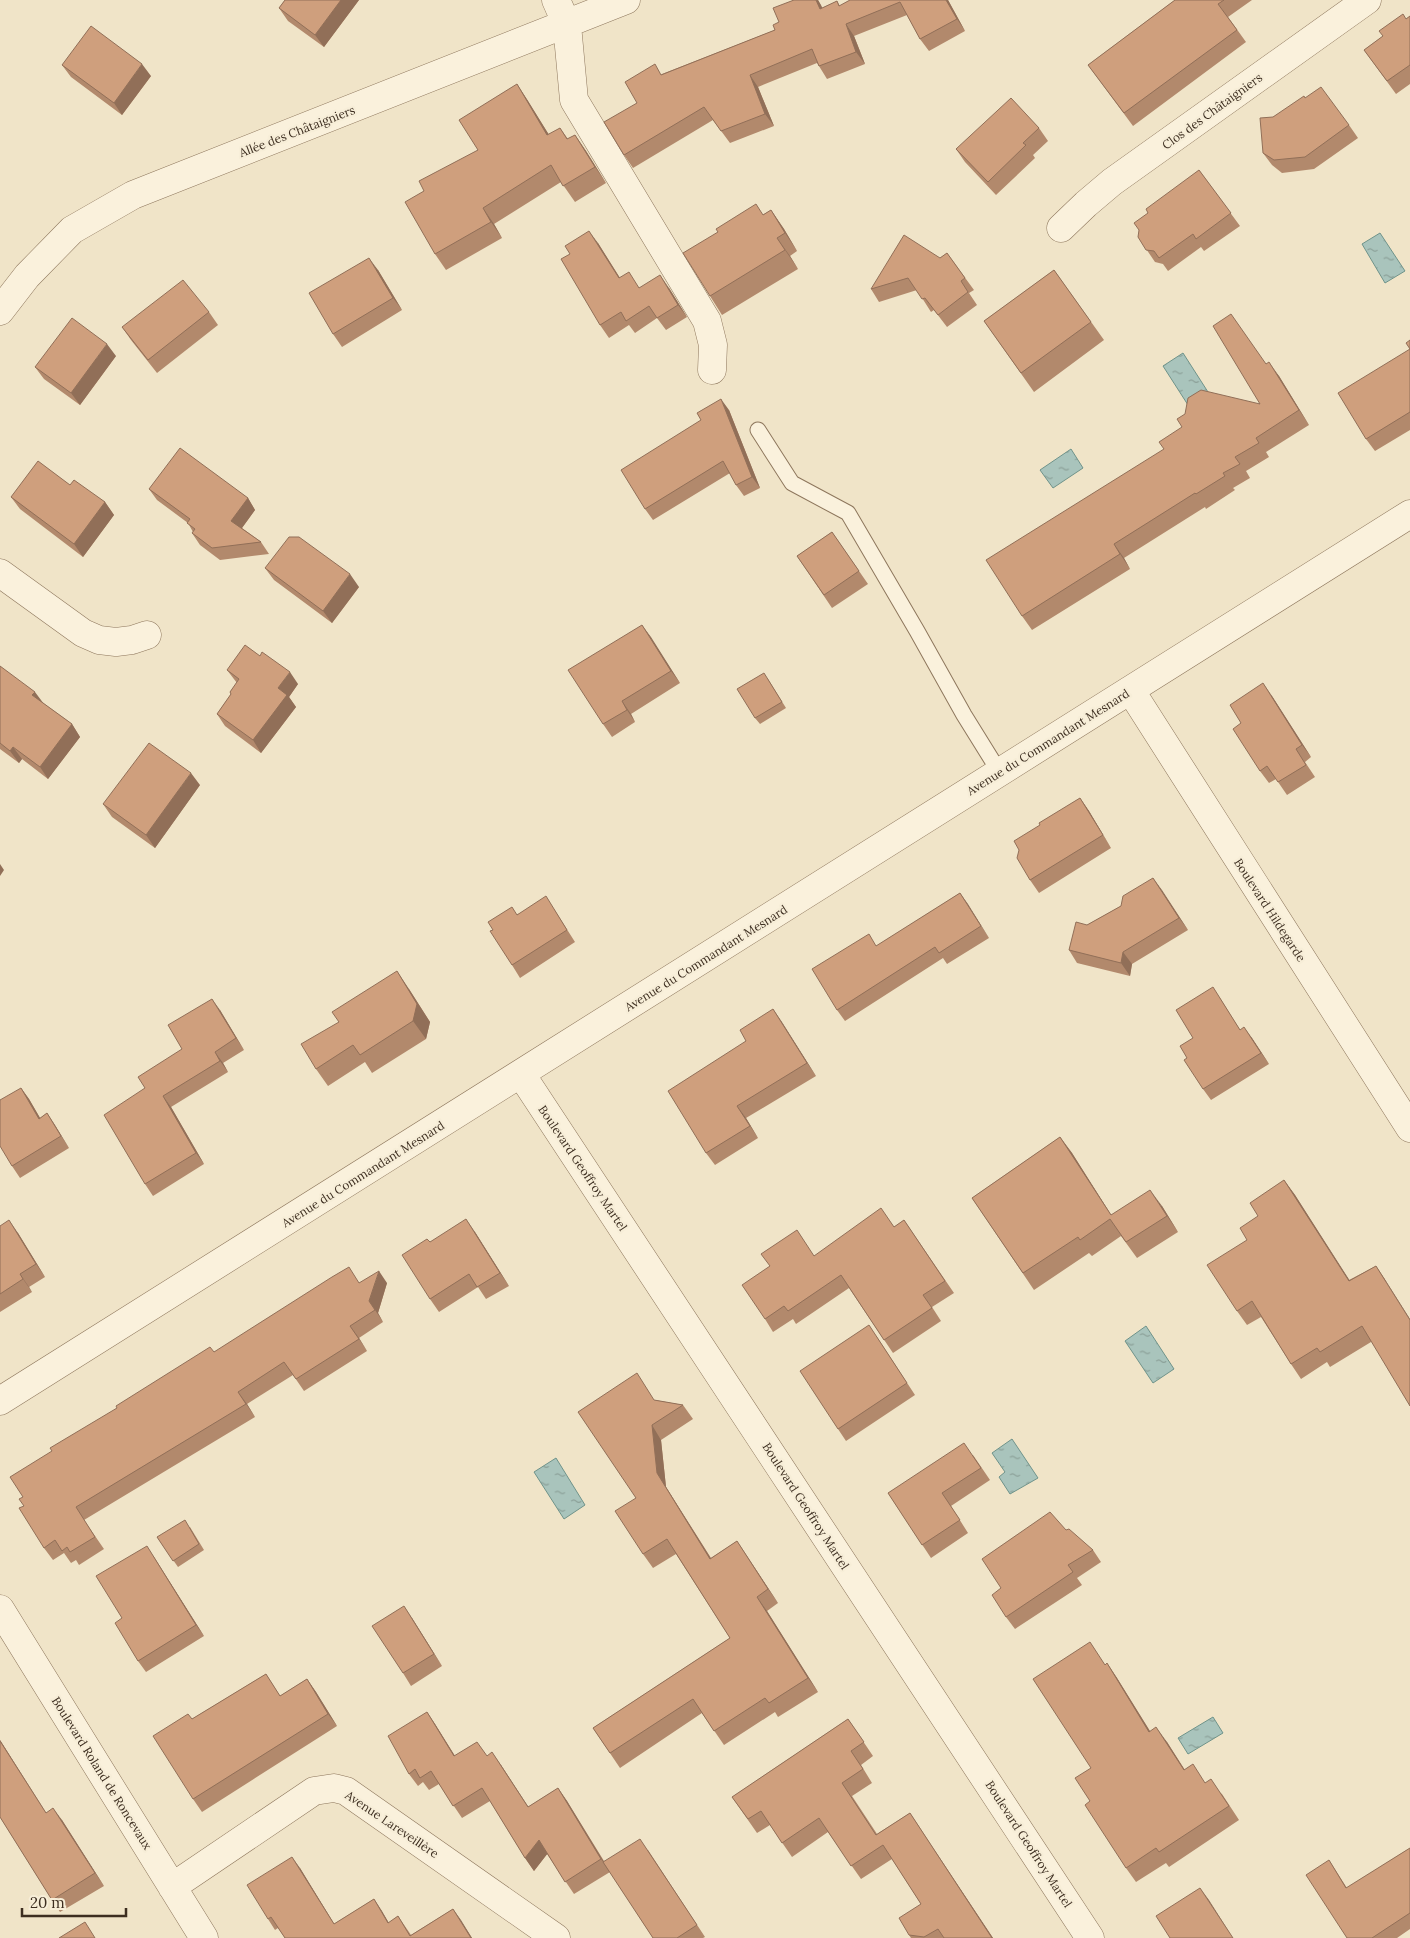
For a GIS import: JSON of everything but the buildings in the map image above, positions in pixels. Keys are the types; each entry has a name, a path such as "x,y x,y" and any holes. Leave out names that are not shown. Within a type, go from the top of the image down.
{"street":[{"path":"556,0 567,25 574,100 707,321 713,345 712,370"},
{"name":"Allée des Châtaigniers","path":"0,311 27,276 72,230 133,195 567,25 626,0"},
{"name":"Clos des Châtaigniers","path":"1061,228 1112,182 1367,0"},
{"name":"Avenue du Commandant Mesnard","path":"0,1401 1410,514"},
{"path":"0,573 84,633 99,640 116,642 132,640 147,635"},
{"name":"Boulevard Hildegarde","path":"1131,691 1410,1128"},
{"name":"Boulevard Geoffroy Martel","path":"521,1074 1090,1938"},
{"name":"Boulevard Roland de Roncevaux","path":"0,1609 204,1938"},
{"name":"Avenue Lareveillère","path":"172,1887 314,1791 334,1788 346,1791 556,1938"}],"lane":[{"path":"758,430 792,483 848,513 964,715 1000,773"}],"water":[{"path":"1380,233 1405,271 1385,283 1362,244"},
{"path":"1183,353 1208,392 1188,405 1163,366"},
{"path":"1071,449 1083,468 1053,488 1040,470"},
{"path":"1146,1326 1174,1369 1153,1383 1125,1341"},
{"path":"1012,1439 1038,1478 1010,1494 999,1477 1005,1472 992,1453"},
{"path":"556,1458 585,1505 564,1519 534,1472"},
{"path":"1213,1717 1223,1733 1188,1754 1178,1738"}]}
